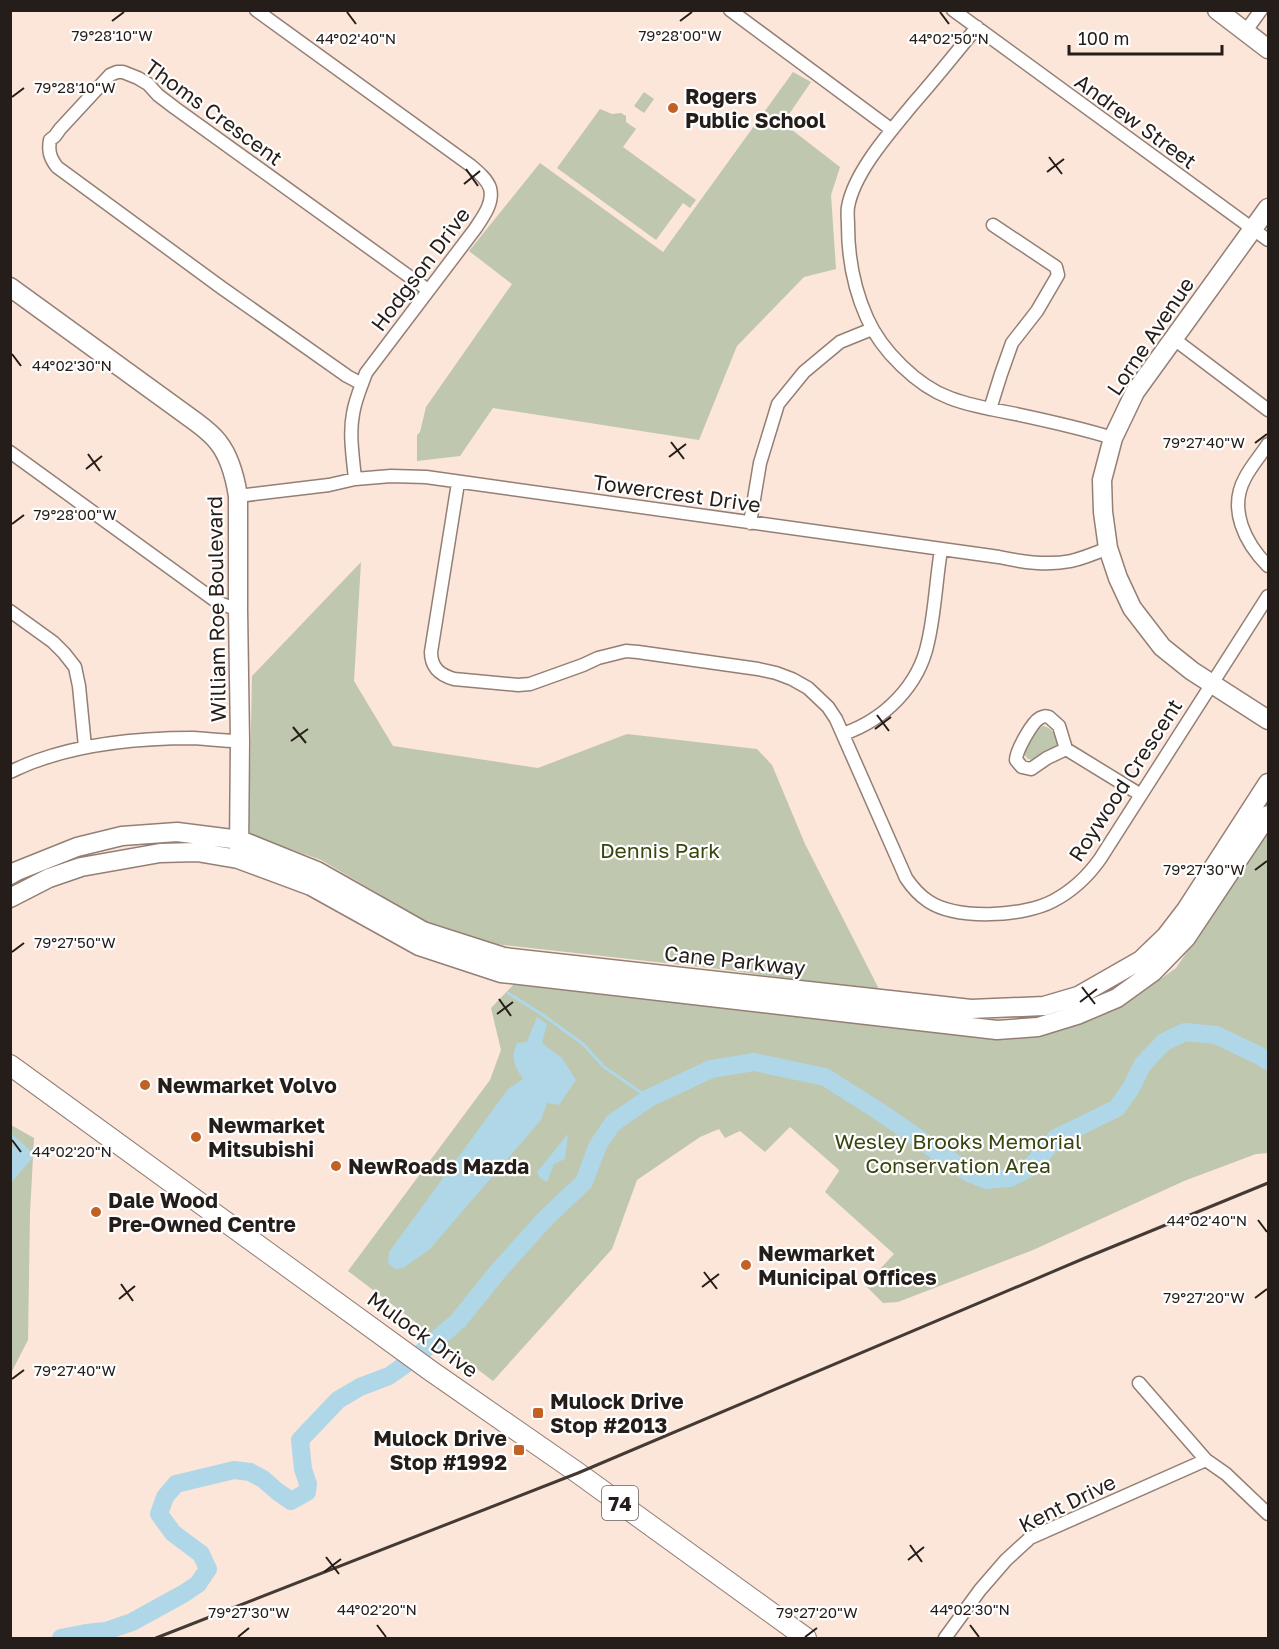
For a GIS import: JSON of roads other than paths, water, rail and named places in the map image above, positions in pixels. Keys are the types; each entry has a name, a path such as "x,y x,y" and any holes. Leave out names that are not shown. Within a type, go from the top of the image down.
{"main road":[{"path":"1217,10 1269,49"},
{"name":"Lorne Avenue","path":"1269,208 1135,392 1113,438 1102,480 1102,512 1108,548 1132,608 1162,647 1192,671 1269,720"},
{"name":"William Roe Boulevard","path":"10,287 196,422 217,440 228,458 236,479 238,496 240,741 238,859"},
{"name":"Cane Parkway","path":"10,875 77,847 122,836 177,832 240,840 317,871 423,931 504,957 970,1009 1044,1006 1078,996 1141,960 1166,936 1186,910 1269,783"},
{"name":"Cane Parkway","path":"10,898 49,878 81,867 160,853 197,852 238,859 311,886 419,946 501,973 997,1030 1038,1027 1077,1015 1117,998 1153,972 1186,938 1269,814"},
{"name":"Mulock Drive","path":"12,1064 431,1371 578,1473 806,1638"}],"street":[{"name":"Hodgson Drive","path":"256,10 470,165 490,189 489,208 476,229 366,373 356,399 352,421 355,479"},
{"path":"730,10 892,130"},
{"name":"Andrew Street","path":"953,10 1269,240"},
{"path":"1245,32 1261,10"},
{"path":"977,27 874,152 855,188 848,208 849,256 856,289 872,329 894,358 915,379 933,390 950,399 1072,426 1113,438"},
{"name":"Thoms Crescent","path":"362,384 347,376 250,308 57,167 51,158 50,140 110,75 117,72 130,74 148,84 175,108 428,290"},
{"path":"990,409 1012,342 1037,311 1058,275 1056,267 993,225"},
{"path":"750,523 760,463 778,404 804,372 840,342 872,329"},
{"path":"1174,339 1269,410"},
{"path":"1269,444 1244,480 1237,507 1244,531 1253,549 1269,566"},
{"path":"10,452 217,602 238,610"},
{"name":"Towercrest Drive","path":"238,496 329,485 355,479 426,477 1019,561 1043,563 1072,561 1108,548"},
{"name":"Roywood Crescent","path":"458,483 431,652 431,659 437,670 454,679 530,684 598,658 626,651 758,669 792,678 808,688 828,707 836,719 906,878 913,888 928,902 956,912 994,914 1034,909 1062,896 1088,875 1269,596"},
{"path":"843,734 878,717 897,701 913,679 928,644 941,550"},
{"path":"10,611 64,652 75,668 85,747"},
{"path":"1066,749 1031,769 1022,767 1016,760 1018,749 1036,721 1042,717 1049,717 1056,722 1062,732 1066,749 1141,795"},
{"path":"10,772 35,761 85,747 178,739 240,741"},
{"path":"122,836 127,859"},
{"path":"1139,1383 1206,1460 1226,1474 1269,1514"},
{"name":"Kent Drive","path":"945,1638 980,1590 1006,1560 1030,1538 1206,1460"}],"water":[{"path":"537,1017 547,1024 542,1043 562,1058 576,1080 559,1105 547,1103 541,1120 429,1250 403,1268 395,1269 388,1263 389,1252 508,1089 523,1079 514,1062 515,1048 517,1043 527,1042"},
{"path":"11,1133 35,1155 11,1183 11,1149 14,1146"},
{"path":"568,1134 565,1159 554,1164 547,1182 540,1178 537,1172"}],"waterway":[{"path":"508,993 583,1044 604,1067 649,1098"},
{"path":"61,1638 106,1631 132,1622 198,1584 208,1569 201,1554 173,1533 159,1514 165,1497 176,1484 234,1470 250,1472 263,1479 291,1501 307,1492 308,1484 303,1469 300,1440 338,1400 360,1387 389,1376 416,1357 458,1321 499,1270 546,1218 584,1182 598,1145 613,1123 649,1098 711,1069 754,1062 825,1077 969,1173 987,1180 1010,1178 1031,1167 1056,1138 1117,1108 1131,1088 1143,1064 1164,1042 1185,1032 1216,1035 1268,1061"}],"railway":[{"path":"156,1638 578,1473 1268,1183"}],"place":[{"name":"Rogers Public School","path":"673,108"},
{"name":"Newmarket Volvo","path":"145,1085"},
{"name":"Newmarket Mitsubishi","path":"196,1137"},
{"name":"NewRoads Mazda","path":"336,1166"},
{"name":"Dale Wood Pre-Owned Centre","path":"96,1212"},
{"name":"Newmarket Municipal Offices","path":"746,1265"},
{"name":"Mulock Drive Stop #2013","path":"538,1413"},
{"name":"Mulock Drive Stop #1992","path":"519,1450"}],"park label":[{"name":"Dennis Park","path":"660,850"},
{"name":"Wesley Brooks Memorial Conservation Area","path":"958,1153"}]}
